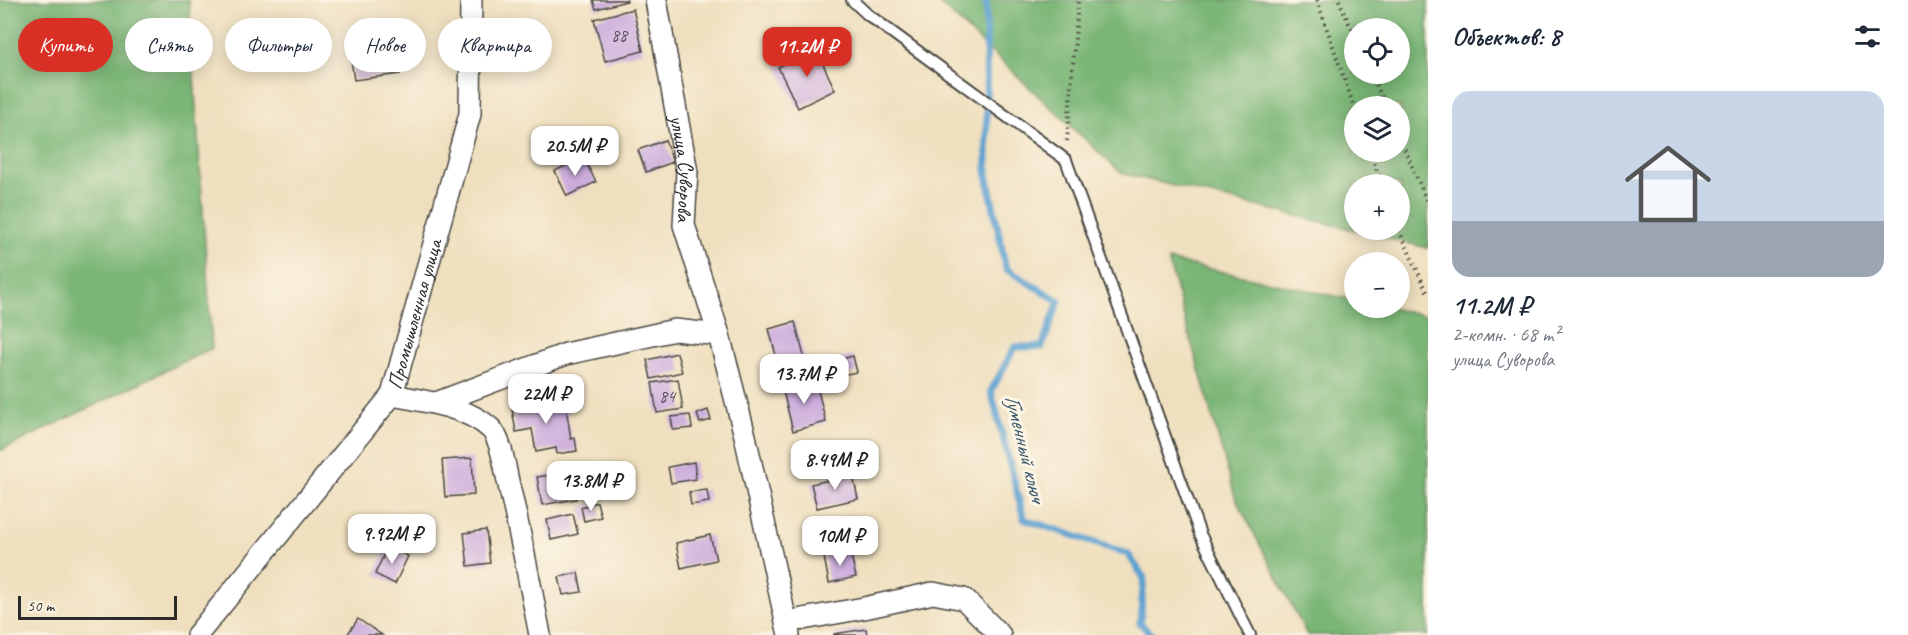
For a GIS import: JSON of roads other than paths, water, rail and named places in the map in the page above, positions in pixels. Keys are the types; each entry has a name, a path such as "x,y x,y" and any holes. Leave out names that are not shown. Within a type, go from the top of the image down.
{"street":[{"name":"Промышленная улица","path":"196,635 392,395 470,114 471,0"},
{"name":"улица Суворова","path":"656,0 687,172 684,225 719,334 745,436 787,628"},
{"path":"436,403 566,354 675,330 719,334"},
{"path":"392,395 436,403 475,418 493,430 501,450 521,534 540,635"},
{"path":"787,628 933,593 964,599 1000,635"}],"lane":[{"path":"852,0 867,14 1066,160 1200,534 1250,635"}],"waterway":[{"name":"Гуменный ключ","path":"986,0 987,175 1006,269 1059,301 1042,347 1015,347 991,391 1024,519 1128,554 1144,578 1140,623 1152,635"}]}
